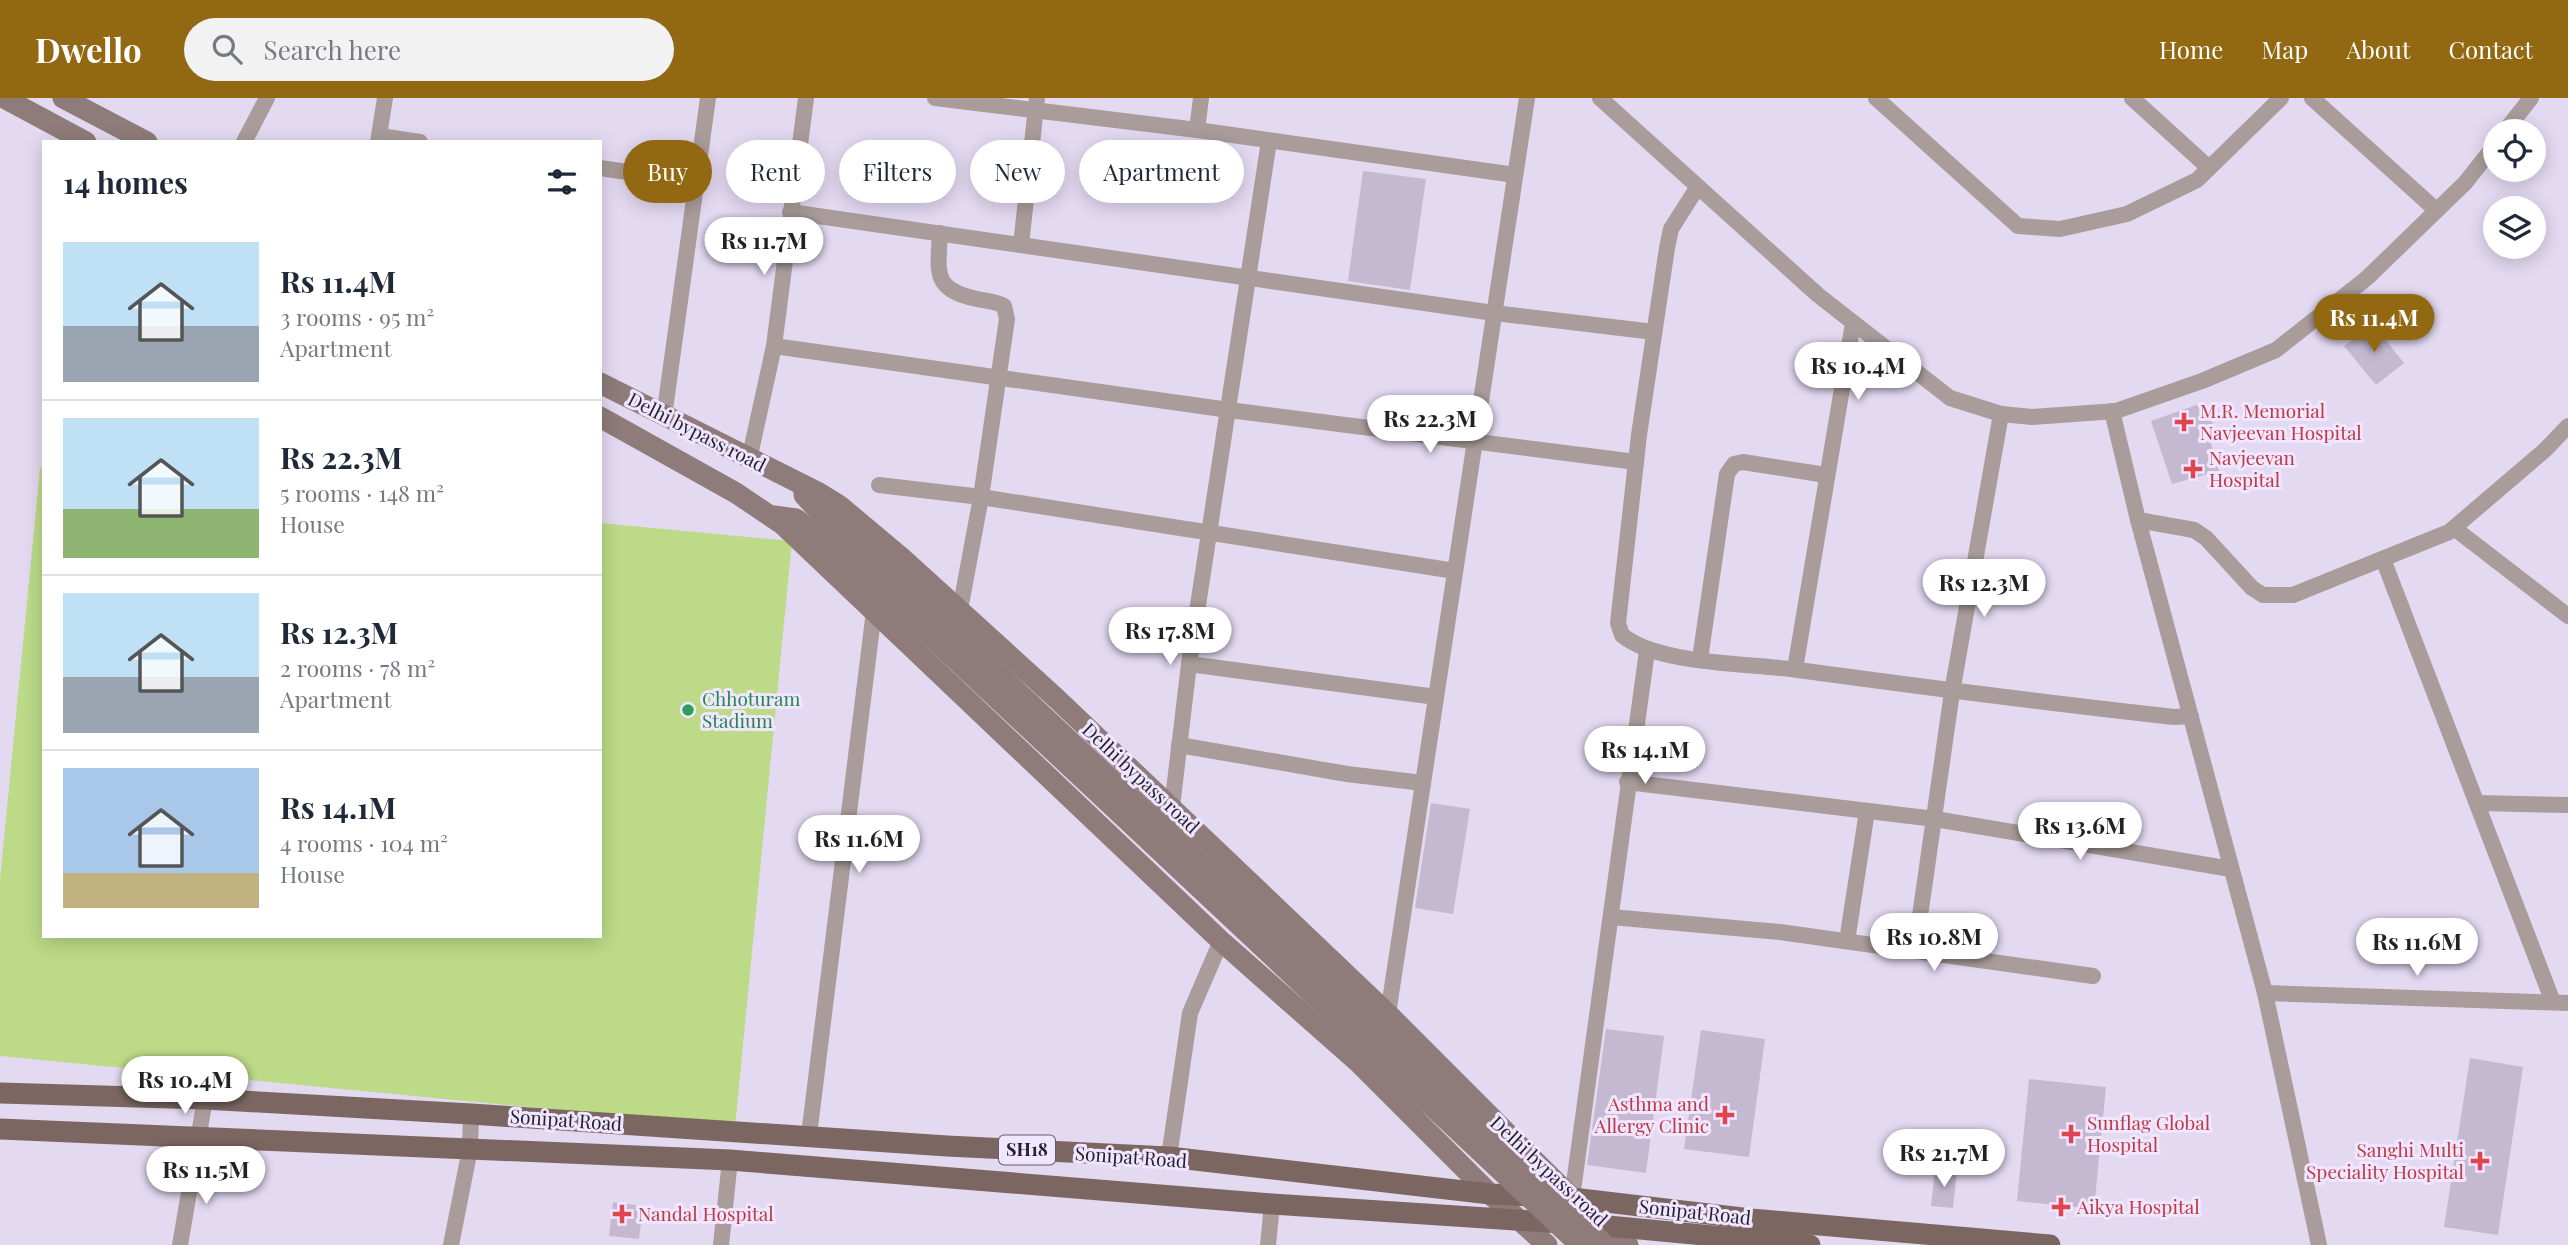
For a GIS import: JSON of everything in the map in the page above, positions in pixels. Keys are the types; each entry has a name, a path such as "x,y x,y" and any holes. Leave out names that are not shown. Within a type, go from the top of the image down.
{"main road":[{"path":"4,98 82,140"},
{"path":"63,98 143,140"},
{"name":"Delhi bypass road","path":"602,384 840,506 960,610 1172,807 1388,1014 1572,1198 1606,1236 1628,1245"},
{"name":"Delhi bypass road","path":"602,418 709,476 769,515 874,611 1221,942 1360,1065 1490,1194 1547,1245"},
{"path":"804,486 804,495 813,505 886,568 1132,812 1580,1245"},
{"path":"769,515 796,519 837,549 1606,1236"},
{"name":"Sonipat Road","path":"0,1093 205,1099 810,1135 947,1146 1169,1157 1490,1194 1572,1198 1751,1219 2050,1245"},
{"name":"Sonipat Road","path":"0,1129 730,1160 1272,1204 1522,1221 1606,1236 1810,1245"},
{"path":"944,1176 947,1146"}],"street":[{"path":"245,140 267,98"},
{"path":"379,139 385,98"},
{"path":"702,140 708,98"},
{"path":"748,460 774,346 806,98"},
{"path":"935,98 1037,104 1269,141 1515,175"},
{"path":"1197,130 1201,98"},
{"path":"1388,1014 1527,98"},
{"path":"1600,98 1697,188 1853,323 1950,398 2001,414 2032,417 2112,411 2202,382 2276,350 2367,278 2465,183 2483,160"},
{"path":"1876,98 2018,226 2060,229 2127,214 2197,180 2281,98"},
{"path":"2132,98 2209,168"},
{"path":"2312,98 2436,210"},
{"path":"2514,119 2531,98"},
{"path":"1021,244 1037,104"},
{"path":"1172,807 1189,664 1269,141"},
{"path":"602,168 623,171"},
{"path":"1697,188 1671,229 1636,462 1619,622 1622,635 1647,651 1700,659 1795,669 1952,692 2174,717 2190,716"},
{"path":"664,417 693,203"},
{"path":"790,212 1494,313 1654,332"},
{"path":"940,233 939,277 944,286 957,294 1004,306 1007,319 981,497 960,610"},
{"path":"1795,669 1853,323"},
{"path":"774,346 1229,410 1636,462"},
{"path":"2112,411 2138,520 2265,993 2319,1245"},
{"path":"1915,951 1952,692 2001,414"},
{"path":"2138,520 2194,530 2252,588 2263,594 2293,595 2454,528 2545,450 2568,426"},
{"path":"1700,659 1727,474 1734,464 1762,464 1826,475"},
{"path":"879,485 981,497 1455,571"},
{"path":"2454,528 2568,616"},
{"path":"2265,993 2561,1003 2477,803 2383,559"},
{"path":"810,1135 874,611"},
{"path":"1572,1198 1647,651"},
{"path":"1189,664 1436,696"},
{"path":"1179,745 1347,774 1423,783"},
{"path":"1627,782 1935,820 2231,869"},
{"path":"2477,803 2568,804"},
{"path":"1847,941 1867,811"},
{"path":"1611,917 1847,941 2093,976"},
{"path":"1169,1157 1189,1013 1221,942"},
{"path":"180,1245 205,1099"},
{"path":"451,1245 470,1149 471,1114"},
{"path":"721,1245 730,1160"},
{"path":"1268,1245 1272,1204"}],"green space":[{"name":"Chhoturam Stadium","path":"40,468 42,938 602,938 602,523 792,541 735,1127 0,1056 0,880"}],"building":[{"path":"1363,171 1426,179 1410,290 1348,281"},
{"path":"2373,324 2404,363 2376,385 2344,346"},
{"path":"2205,402 2214,427 2207,430 2219,471 2172,484 2151,421"},
{"path":"1431,803 1470,809 1453,914 1415,908"},
{"path":"1606,1029 1664,1036 1646,1173 1587,1165"},
{"path":"1701,1030 1765,1039 1749,1157 1684,1149"},
{"path":"2470,1058 2523,1067 2498,1235 2444,1227"},
{"path":"2029,1079 2106,1087 2094,1209 2017,1201"},
{"path":"1935,1169 1957,1172 1953,1208 1931,1206"},
{"path":"613,1202 643,1206 639,1239 609,1236"}],"place":[{"name":"M.R. Memorial Navjeevan Hospital","path":"2184,422"},
{"name":"Navjeevan Hospital","path":"2193,469"},
{"name":"Chhoturam Stadium","path":"688,710"},
{"name":"Asthma and Allergy Clinic","path":"1725,1115"},
{"name":"Sunflag Global Hospital","path":"2071,1134"},
{"name":"Sanghi Multi Speciality Hospital","path":"2480,1161"},
{"name":"Aikya Hospital","path":"2061,1207"},
{"name":"Nandal Hospital","path":"622,1214"}]}
